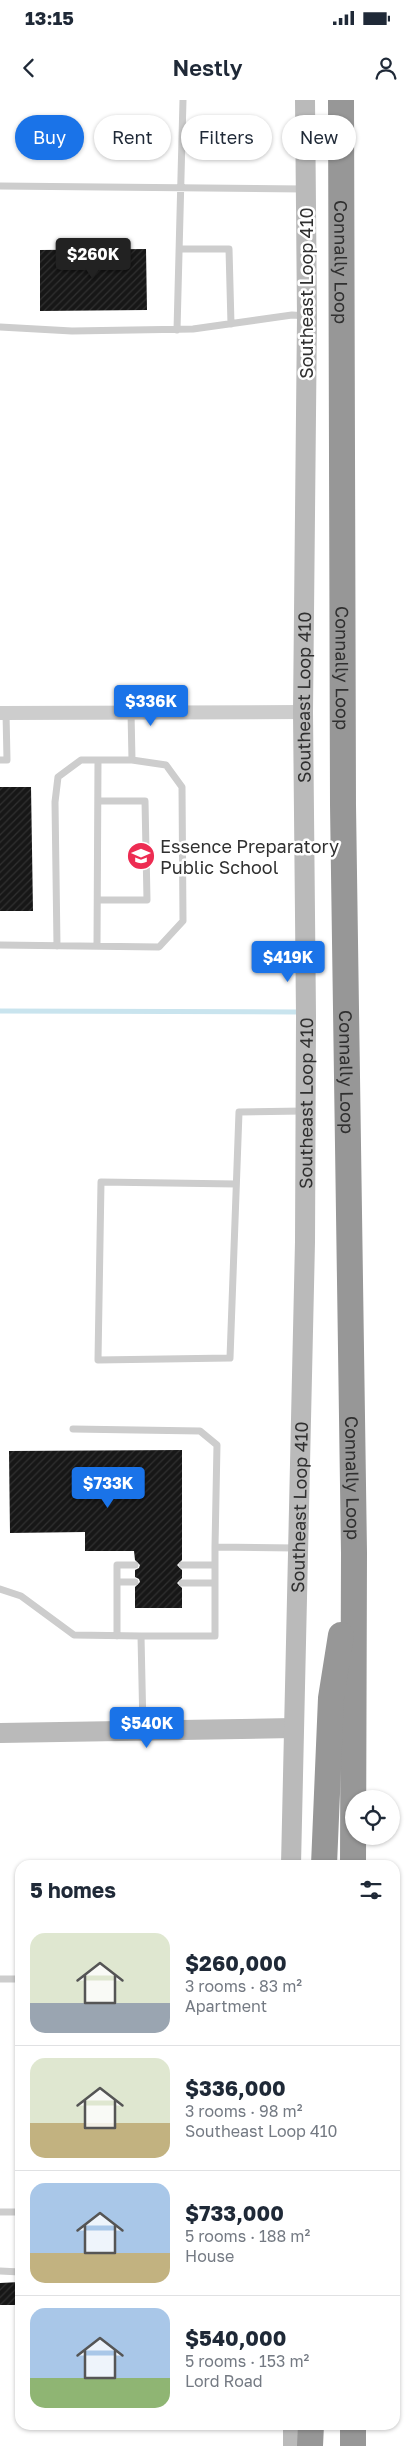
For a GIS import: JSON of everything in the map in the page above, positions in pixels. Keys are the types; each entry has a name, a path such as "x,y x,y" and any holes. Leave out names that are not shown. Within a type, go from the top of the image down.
{"highway":[{"name":"Connally Loop","path":"341,100 343,834 354,1553 353,1860"},
{"path":"324,1860 331,1698 354,1553"},
{"path":"310,2446 311,2430"},
{"path":"353,2430 353,2446"}],"main road":[{"name":"Southeast Loop 410","path":"291,1860 299,1548 306,1111 303,712 307,316 306,100"},
{"path":"0,1733 293,1728"},
{"path":"293,2430 293,2446"}],"street":[{"path":"3,713 303,712"}],"lane":[{"path":"177,330 183,100"},
{"path":"0,186 306,189"},
{"path":"179,249 229,249 231,324"},
{"path":"0,326 72,331 177,330 292,315 307,316"},
{"path":"131,712 132,760"},
{"path":"0,760 7,760 3,713"},
{"path":"0,945 57,946 159,947 183,921 182,787 166,765 132,760 81,760 58,777 55,802 57,946"},
{"path":"97,946 98,760"},
{"path":"98,801 145,801 147,900 98,900"},
{"path":"236,1184 101,1182 98,1360 230,1358 239,1112 306,1111"},
{"path":"0,1589 21,1596 74,1636 215,1636 217,1445 200,1431 73,1429"},
{"path":"215,1548 299,1548"},
{"path":"117,1636 117,1565 135,1565"},
{"path":"182,1565 215,1565"},
{"path":"117,1582 135,1582"},
{"path":"182,1583 215,1583"},
{"path":"141,1636 143,1732"},
{"path":"0,1979 15,1979"},
{"path":"0,2212 15,2212"},
{"path":"0,2271 15,2272"}],"building":[{"path":"146,249 147,310 40,311 40,250"},
{"path":"0,787 31,787 33,911 0,911"},
{"path":"182,1450 182,1560 177,1565 182,1570 182,1578 177,1583 182,1588 182,1608 135,1608 135,1587 140,1582 135,1577 135,1570 140,1565 135,1560 134,1551 85,1551 85,1532 10,1533 9,1451"},
{"path":"15,2282 15,2305 0,2305 0,2283"}],"waterway":[{"path":"0,1011 297,1012"}],"place":[{"name":"Essence Preparatory Public School","path":"141,856"}]}
